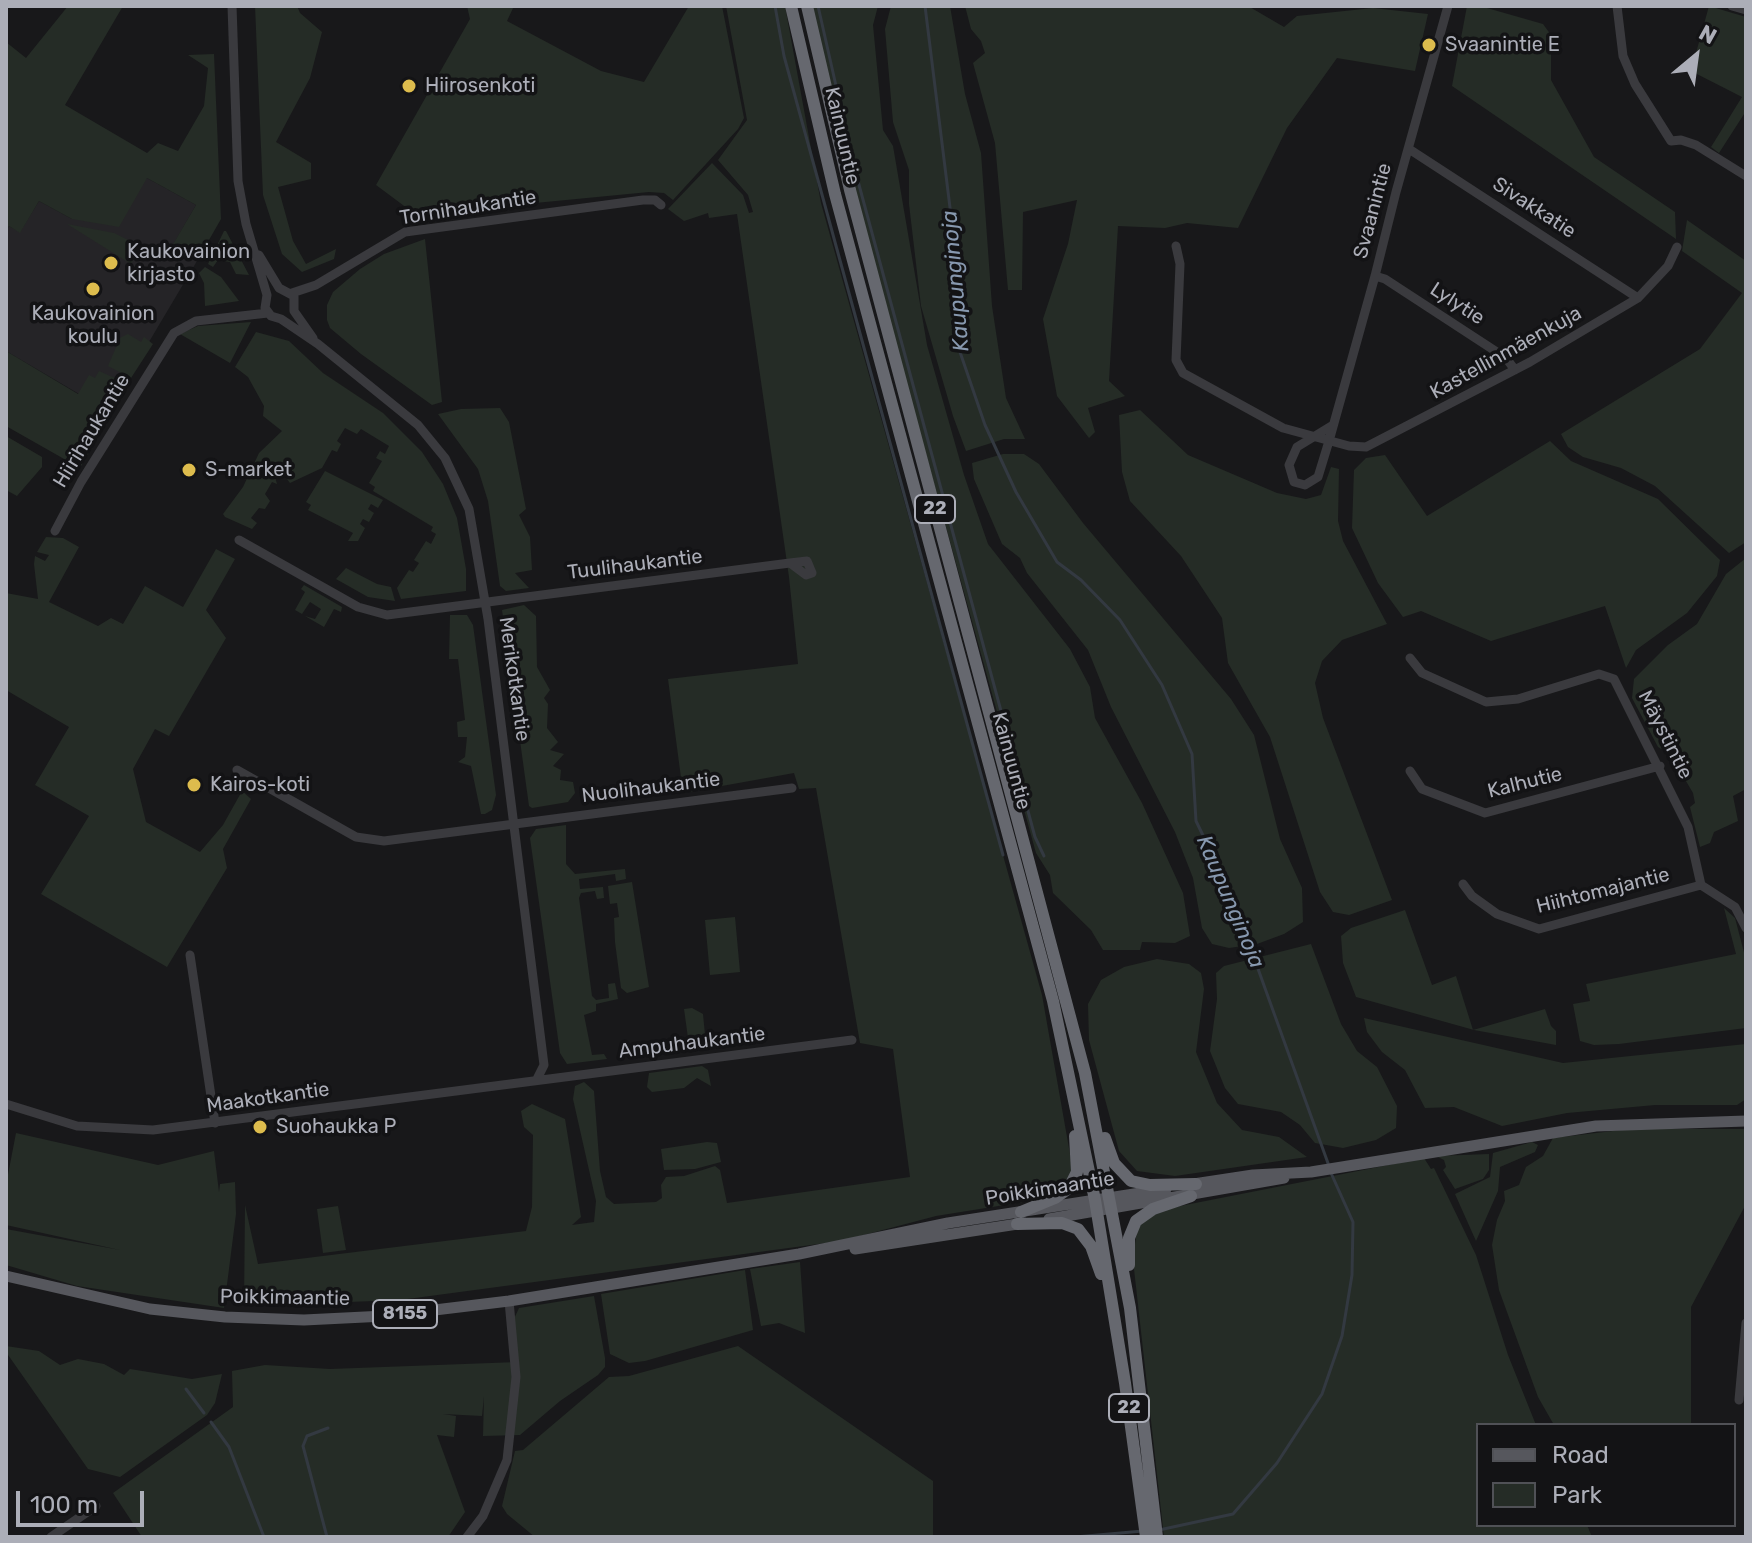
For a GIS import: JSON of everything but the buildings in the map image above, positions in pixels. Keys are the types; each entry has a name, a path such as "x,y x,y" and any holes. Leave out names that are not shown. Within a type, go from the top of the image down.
{"highway":[{"name":"Kainuuntie","path":"791,6 835,194 1024,885 1096,1206 1149,1514 1157,1537"},
{"name":"Kainuuntie","path":"807,6 850,190 1055,955 1089,1095 1112,1203 1133,1328 1149,1514 1146,1537"},
{"path":"1019,1218 1062,1194 1074,1180 1077,1163 1068,1073"},
{"path":"1089,1095 1114,1163 1124,1176 1140,1184 1194,1190"},
{"path":"1133,1328 1128,1248 1131,1229 1143,1214 1194,1190"},
{"path":"1019,1218 1062,1223 1085,1236 1097,1260 1117,1328"}],"main road":[{"name":"Poikkimaantie","path":"6,1276 150,1309 225,1317 304,1320 385,1316 509,1301 803,1253 895,1244 1019,1218 1596,1126 1746,1121"}],"street":[{"path":"232,6 235,157 241,203 266,304"},
{"name":"Svaanintie","path":"1333,425 1297,447 1289,465 1291,477 1300,485 1311,484 1318,477 1329,441 1375,276 1448,6"},
{"path":"1617,6 1623,56 1635,84 1671,141 1681,140 1696,145 1746,176"},
{"path":"1732,6 1746,10"},
{"name":"Sivakkatie","path":"1409,149 1638,298"},
{"name":"Tornihaukantie","path":"294,302 316,285 405,232 643,200 655,200 661,205"},
{"path":"253,245 279,288 294,302 281,319"},
{"name":"Kastellinmäenkuja","path":"1176,246 1180,264 1178,367 1263,420 1349,446 1379,443 1515,370 1638,298 1668,266 1677,247"},
{"name":"Lylytie","path":"1375,276 1385,279 1506,358 1515,370"},
{"path":"266,304 279,288"},
{"name":"Merikotkantie","path":"294,302 318,344"},
{"name":"Hiirihaukantie","path":"55,531 81,482 174,333 196,321 244,315 266,304"},
{"name":"Merikotkantie","path":"266,304 281,319 318,344 410,418 445,458 469,509 514,823 544,1065 537,1079"},
{"name":"Tuulihaukantie","path":"239,540 374,613 401,614 790,563"},
{"name":"Mäystintie","path":"1410,658 1422,673 1486,702 1518,699 1608,675 1619,684 1688,827 1701,885"},
{"name":"Kalhutie","path":"1410,771 1422,789 1485,813 1660,766"},
{"name":"Nuolihaukantie","path":"237,770 356,837 384,841 792,788"},
{"name":"Hiihtomajantie","path":"1463,884 1472,896 1497,914 1539,929 1701,885 1735,907 1746,928"},
{"path":"190,955 215,1123"},
{"name":"Ampuhaukantie","path":"537,1079 852,1040"},
{"name":"Maakotkantie","path":"6,1104 77,1126 114,1130 215,1123 537,1079"},
{"path":"467,1537 483,1516 507,1460 516,1377 509,1301"},
{"path":"1739,1400 1746,1323"},
{"path":"51,1537 96,1506"}],"shaded area":[{"name":"Kaukovainion koulu","path":"147,178 196,205 173,245 197,261 108,411 6,351 6,231 9,226 20,232 39,201 72,219"}],"green space":[{"path":"68,6 123,6 65,105 147,153 158,143 178,151 204,106 208,68 188,55 214,54 221,219 197,261 172,246 196,205 147,178 119,227 72,219 39,201 20,233 9,226 6,231 6,42 26,58"},
{"path":"255,6 297,6 300,13 322,32 310,78 276,142 311,163 311,179 278,187 293,241 306,264 336,249 334,259 302,272 282,254 263,195"},
{"path":"467,6 514,6 507,21 601,71 644,82 689,6 722,6 744,118 738,129 673,200 664,193 649,192 504,206 423,220 376,185 470,19"},
{"path":"726,6 785,6 821,203 1042,995 1073,1171 1064,1186 1042,1199 936,1216 841,1241 400,1300 244,1306 245,1205 258,1264 526,1231 532,1207 533,1135 524,1127 521,1111 532,1104 565,1119 581,1217 572,1225 594,1222 596,1201 573,1099 575,1086 584,1082 594,1091 600,1171 606,1197 614,1204 656,1202 662,1198 661,1185 666,1177 684,1176 715,1166 720,1170 727,1203 910,1177 893,1049 860,1043 816,788 799,789 794,773 683,793 668,679 798,664 789,577 737,214 709,218 708,213 684,221 668,209 712,163 743,195 749,213 753,212 748,195 718,160 747,120"},
{"path":"810,6 878,6 873,25 883,130 893,146 927,345 964,475 988,544 1070,649 1090,687 1095,718 1142,803 1183,893 1190,936 1175,943 1142,942 1140,950 1103,950 1091,930 1053,893 1050,875 1036,853 846,165"},
{"path":"891,6 950,6 965,94 981,153 992,306 1006,398 1025,439 1004,439 966,451 953,416 921,306 909,204 909,170 893,122 885,29"},
{"path":"965,6 1248,6 1284,27 1297,16 1373,8 1428,14 1415,71 1337,58 1287,128 1238,228 1187,223 1165,228 1118,226 1109,381 1125,396 1088,408 1095,432 1089,438 1057,396 1043,319 1068,244 1077,200 1023,212 1022,290 1008,290 995,143 973,63 985,53 981,41 971,29"},
{"path":"1467,6 1480,6 1543,24 1551,35 1551,80 1594,157 1675,212 1676,239 1452,86"},
{"path":"1709,6 1746,17 1746,111 1719,153 1711,147 1742,97 1691,71"},
{"path":"1687,220 1746,261 1746,542 1729,553 1655,486 1621,468 1583,457 1568,447 1561,434 1700,349 1742,293 1682,251"},
{"path":"67,224 114,233 142,247 131,264"},
{"path":"224,231 249,275 236,274 230,262 218,260 213,267 208,264"},
{"path":"425,239 442,402 432,405 361,354 330,328 327,320 327,305 333,292 360,269 384,254"},
{"path":"205,267 221,277 239,301 205,306 204,283 199,273"},
{"path":"251,322 230,363 180,334 198,326"},
{"path":"256,332 289,341 323,373 383,413 422,452 443,484 457,518 466,569 466,591 401,599 397,588 409,570 413,572 419,563 414,560 426,541 431,544 436,534 431,531 433,527 373,491 375,487 369,483 382,461 376,458 380,451 385,454 389,446 361,429 357,434 345,428 337,441 341,444 337,452 332,450 322,468 290,483 284,475 275,477 277,484 272,482 265,494 270,501 265,509 259,508 251,518 257,523 252,529 225,517 223,514 243,487 259,453 282,431 263,416 264,406 248,377 235,367"},
{"path":"128,334 141,342 144,337 153,344 131,378 108,366 120,338"},
{"path":"6,351 78,394 89,375 95,378 99,371 128,384 80,468 6,426"},
{"path":"500,408 509,422 526,509 519,515 530,537 532,570 515,573 529,588 506,591 500,586 488,501 478,469 438,414 461,409"},
{"path":"1140,410 1188,455 1277,493 1306,499 1321,495 1331,467 1339,469 1338,521 1343,541 1387,624 1342,640 1322,661 1315,683 1323,718 1392,900 1349,915 1333,912 1320,892 1270,737 1228,663 1222,618 1181,556 1130,501 1122,472 1119,415"},
{"path":"6,436 42,457 42,467 17,496 6,490"},
{"path":"1550,441 1571,461 1658,499 1720,560 1717,576 1687,613 1636,650 1626,668 1605,606 1491,641 1421,611 1403,617 1378,583 1352,528 1354,470 1366,458 1385,455 1427,516"},
{"path":"1003,454 1024,454 1039,464 1083,523 1231,699 1254,735 1280,839 1302,888 1303,922 1284,934 1257,944 1229,948 1212,944 1202,928 1193,878 1175,832 1111,707 1088,650 1027,573 1020,558 1002,544 974,479 972,463"},
{"path":"325,471 383,500 378,508 371,504 368,509 374,513 369,522 363,519 360,524 365,528 358,541 348,541 353,533 308,510 311,505 306,502"},
{"path":"46,537 63,538 79,547 49,602 98,626 111,618 123,624 145,586 183,607 216,549 235,559 206,610 226,638 169,736 155,729 133,769 146,822 200,852 223,825 242,791 251,799 223,849 227,868 167,967 41,894 89,816 35,785 69,727 6,690 6,593 38,599 35,556 45,561 49,555 37,552"},
{"path":"1746,558 1746,789 1733,796 1738,821 1714,832 1710,843 1700,847 1690,807 1695,803 1693,793 1670,754 1658,747 1632,698 1634,679 1668,645 1697,624 1726,574"},
{"path":"346,568 377,584 391,587 395,601 368,597 336,579"},
{"path":"304,585 342,607 341,612 334,609 324,627 305,616 315,619 321,609 310,602 302,614 295,610 305,592 301,589"},
{"path":"524,605 536,616 537,667 550,690 544,698 548,704 547,728 558,742 550,750 564,754 553,766 561,770 560,780 573,782 575,793 568,802 532,808 529,806 502,610"},
{"path":"450,615 467,615 473,625 496,795 492,810 485,814 481,814 471,766 458,762 465,757 467,737 458,737 457,722 465,720 458,659 449,659"},
{"path":"566,825 566,864 575,874 625,869 626,879 616,881 615,874 579,879 580,889 603,887 604,898 597,899 595,891 581,893 579,898 592,996 596,1000 609,998 608,984 615,983 618,999 596,1004 596,1011 584,1015 592,1055 604,1054 607,1059 567,1064 560,1053 530,838 536,829"},
{"path":"632,882 649,987 627,993 621,988 615,942 614,918 619,917 617,903 610,904 608,886"},
{"path":"1724,908 1735,918 1746,960 1746,1028 1619,1044 1594,1045 1580,1041 1573,1004 1590,1001 1586,984 1736,954"},
{"path":"1405,910 1432,985 1456,976 1473,1030 1356,997 1343,963 1341,936 1351,928"},
{"path":"735,917 740,972 710,975 705,920"},
{"path":"1311,944 1341,1024 1357,1051 1377,1067 1397,1106 1396,1128 1376,1140 1343,1148 1315,1143 1300,1125 1281,1112 1238,1104 1225,1088 1210,1051 1217,999 1216,973 1224,966"},
{"path":"1157,959 1189,964 1201,973 1204,989 1196,1052 1217,1103 1242,1130 1279,1137 1307,1157 1175,1176 1137,1171 1119,1151 1089,1040 1088,1004 1101,980 1124,967"},
{"path":"692,1008 703,1014 706,1045 650,1054 648,1044 688,1038 684,1009"},
{"path":"1545,1009 1556,1031 1556,1045 1474,1030"},
{"path":"1364,1018 1563,1063 1746,1044 1746,1099 1737,1105 1655,1105 1567,1113 1502,1126 1454,1107 1425,1108 1405,1070 1382,1052 1367,1032"},
{"path":"702,1066 708,1070 711,1086 697,1078 684,1088 652,1092 647,1087 649,1073"},
{"path":"1630,1129 1746,1129 1746,1204 1691,1307 1691,1423 1553,1423 1538,1397 1499,1290 1492,1245 1505,1201 1504,1191 1519,1185 1526,1167 1543,1156 1553,1138"},
{"path":"16,1133 158,1165 214,1151 219,1192 220,1184 235,1182 236,1214 224,1308 77,1286 6,1265 6,1229 120,1250 6,1225 6,1185"},
{"path":"1532,1142 1538,1145 1535,1152 1500,1167 1498,1191 1476,1241 1455,1194 1490,1177 1493,1153"},
{"path":"717,1143 721,1162 695,1169 664,1170 661,1149"},
{"path":"1489,1154 1489,1170 1483,1179 1455,1189 1443,1170 1446,1167 1444,1160 1436,1156"},
{"path":"1424,1158 1431,1169 1434,1168 1476,1255 1508,1355 1535,1423 1476,1423 1476,1527 1588,1527 1592,1537 1164,1537 1133,1260 1137,1229 1146,1218 1175,1207"},
{"path":"338,1206 346,1250 323,1253 317,1209"},
{"path":"800,1262 805,1333 779,1323 761,1326 750,1269"},
{"path":"745,1270 753,1330 645,1361 629,1363 610,1354 601,1294"},
{"path":"594,1296 605,1358 605,1367 598,1375 560,1401 520,1435 483,1436 484,1396 482,1416 443,1414 456,1416 454,1437 437,1435 465,1512 448,1537 142,1537 113,1493 233,1407 232,1371 265,1365 330,1369 518,1362 514,1319 519,1308"},
{"path":"6,1346 39,1351 60,1365 78,1359 104,1364 124,1375 130,1369 192,1379 222,1374 215,1403 207,1415 120,1477 88,1469 6,1352"},
{"path":"738,1346 933,1481 933,1537 535,1537 507,1514 502,1506 515,1451 523,1450 609,1377 629,1376"}],"waterway":[{"path":"775,6 784,56 1003,855"},
{"path":"818,6 855,170 1035,837 1044,856"},
{"name":"Kaupunginoja","path":"925,6 956,256 960,352 985,425 1016,492 1057,562 1081,580 1120,620 1162,685 1192,754 1196,821 1230,891 1329,1166"},
{"name":"Kaupunginoja","path":"1159,1530 1233,1514 1277,1463 1322,1394 1342,1336 1352,1275 1353,1222 1331,1173"},
{"path":"186,1389 204,1413"},
{"path":"211,1422 229,1447 264,1537"},
{"path":"327,1537 303,1446 307,1436 328,1428"},
{"name":"Kaupunginoja","path":"1075,1537 1143,1531"}],"place":[{"name":"Svaanintie E","path":"1429,45"},
{"name":"Hiirosenkoti","path":"409,86"},
{"name":"Kaukovainion kirjasto","path":"111,263"},
{"name":"Kaukovainion koulu","path":"93,289"},
{"name":"S-market","path":"189,470"},
{"name":"Kairos-koti","path":"194,785"},
{"name":"Suohaukka P","path":"260,1127"}]}
